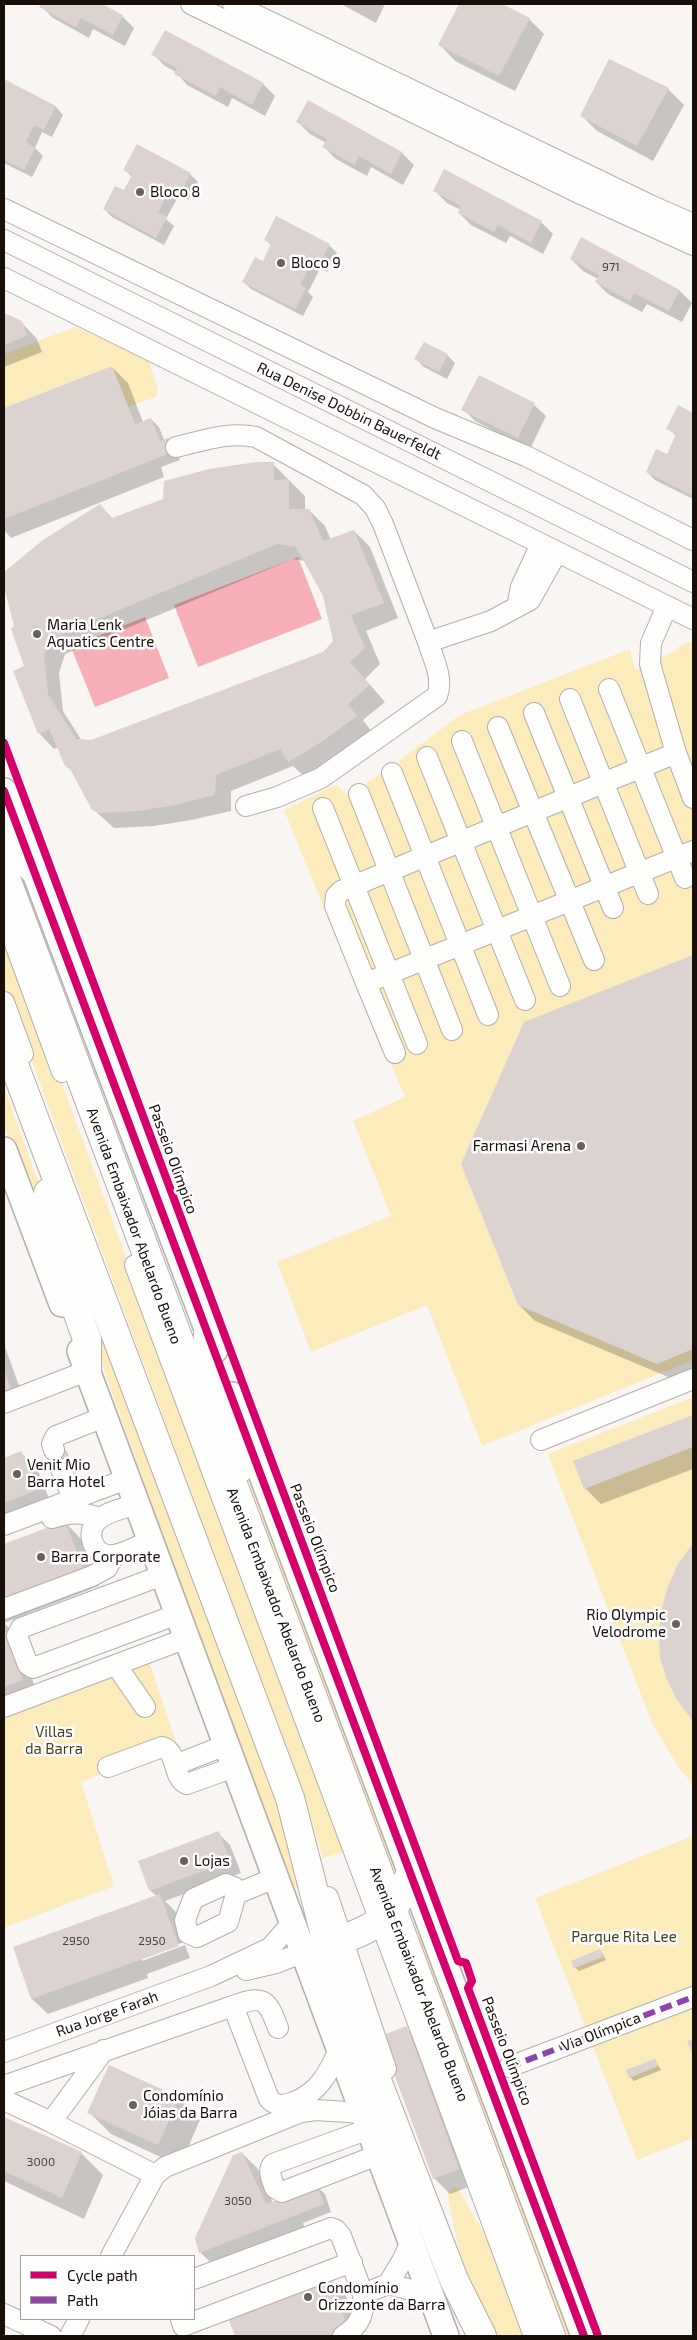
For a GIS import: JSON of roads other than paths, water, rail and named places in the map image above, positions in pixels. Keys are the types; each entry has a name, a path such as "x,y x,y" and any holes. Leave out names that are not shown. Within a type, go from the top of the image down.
{"highway":[{"path":"4,824 15,850 33,869"},
{"name":"Avenida Embaixador Abelardo Bueno","path":"4,873 243,1520 302,1669 385,1916 513,2232 551,2336"},
{"path":"4,1038 290,1798 324,1945 454,2280 482,2336"},
{"path":"4,1069 47,1190 66,1281 87,1339 87,1371"},
{"path":"208,1331 207,1364 230,1428 249,1498 293,1619 302,1669"},
{"path":"324,1945 385,1916 401,1896 410,1873"},
{"path":"513,2232 524,2243 559,2336"}],"main road":[{"name":"Avenida Embaixador Abelardo Bueno","path":"4,791 584,2336"},
{"path":"4,1150 151,1540 292,1923 324,1945 339,2050 446,2336"}],"street":[{"path":"190,4 233,10 507,147 693,245"},
{"path":"507,147 693,224"},
{"path":"4,208 435,418 526,456 620,505 693,540"},
{"name":"Rua Denise Dobbin Bauerfeldt","path":"4,240 693,582"},
{"path":"4,278 693,620"},
{"path":"176,447 223,436 242,434 256,437 363,495 375,508 384,524 440,679 440,689 437,696 321,778 277,798 246,806"},
{"path":"428,642 491,621 517,607 521,587 549,548"},
{"path":"667,606 650,643 650,664 676,753 693,798"},
{"path":"609,689 640,768 685,854 685,878"},
{"path":"570,699 648,894"},
{"path":"534,713 613,908"},
{"path":"498,727 594,960"},
{"path":"462,741 560,986"},
{"path":"395,1053 335,906 336,896 341,891 352,886 676,753"},
{"path":"427,756 525,1000"},
{"path":"392,773 488,1015"},
{"path":"359,794 452,1030"},
{"path":"322,808 417,1044"},
{"path":"366,983 685,854"},
{"path":"4,914 385,1916 534,2336"},
{"path":"4,1002 303,1810 324,1945 418,2160 457,2263 494,2336"},
{"path":"4,1403 87,1371"},
{"path":"541,1440 693,1379"},
{"path":"54,1450 52,1444 56,1436 104,1417"},
{"path":"61,1469 73,1499"},
{"path":"4,1525 127,1479"},
{"path":"67,1522 97,1521 136,1504"},
{"path":"4,1537 71,1512 87,1514 97,1521"},
{"path":"97,1521 91,1530 91,1540 97,1550 109,1554"},
{"path":"85,1570 109,1554 151,1540"},
{"path":"4,1610 92,1576 107,1568 109,1554"},
{"path":"163,1575 21,1628 17,1636 25,1658 28,1665 33,1668 178,1614"},
{"path":"4,1707 187,1638"},
{"path":"116,1665 145,1706"},
{"path":"108,1767 162,1747 169,1751 175,1765 230,1756"},
{"path":"236,1894 276,1878"},
{"name":"Rua Jorge Farah","path":"4,2052 211,1976 270,1948 292,1923"},
{"name":"Rua Jorge Farah","path":"211,1976 260,1967 324,1945"},
{"name":"Via Olímpica","path":"509,2067 693,1997"},
{"path":"5,2092 104,2050 251,2000 262,2001 271,2008 278,2028"},
{"path":"233,2006 268,2099 277,2106 284,2106 298,2100 316,2089 329,2073 339,2050"},
{"path":"51,2122 104,2050"},
{"path":"5,2092 51,2122 155,2175"},
{"path":"112,2255 155,2175 159,2170 170,2164 302,2112 316,2110 366,2121"},
{"path":"366,2121 273,2164 269,2173 275,2188 282,2192 378,2155"},
{"path":"195,2279 331,2228 336,2230 341,2236 363,2294 365,2308 362,2318 355,2328 343,2336"},
{"path":"388,2284 402,2261 410,2242"},
{"path":"184,2327 352,2262"},
{"path":"363,2294 388,2284 431,2295"},
{"path":"4,2314 51,2336"},
{"path":"70,2336 78,2320"}],"place":[{"name":"Bloco 8","path":"140,192"},
{"name":"Bloco 9","path":"281,263"},
{"name":"Maria Lenk Aquatics Centre","path":"37,634"},
{"name":"Farmasi Arena","path":"581,1146"},
{"name":"Venit Mio Barra Hotel","path":"17,1474"},
{"name":"Barra Corporate","path":"41,1557"},
{"name":"Rio Olympic Velodrome","path":"676,1624"},
{"name":"Lojas","path":"184,1861"},
{"name":"Condomínio Jóias da Barra","path":"133,2105"},
{"name":"Condomínio Orizzonte da Barra","path":"308,2297"}],"park label":[{"name":"Villas da Barra","path":"54,1740"},
{"name":"Parque Rita Lee","path":"624,1937"}]}
